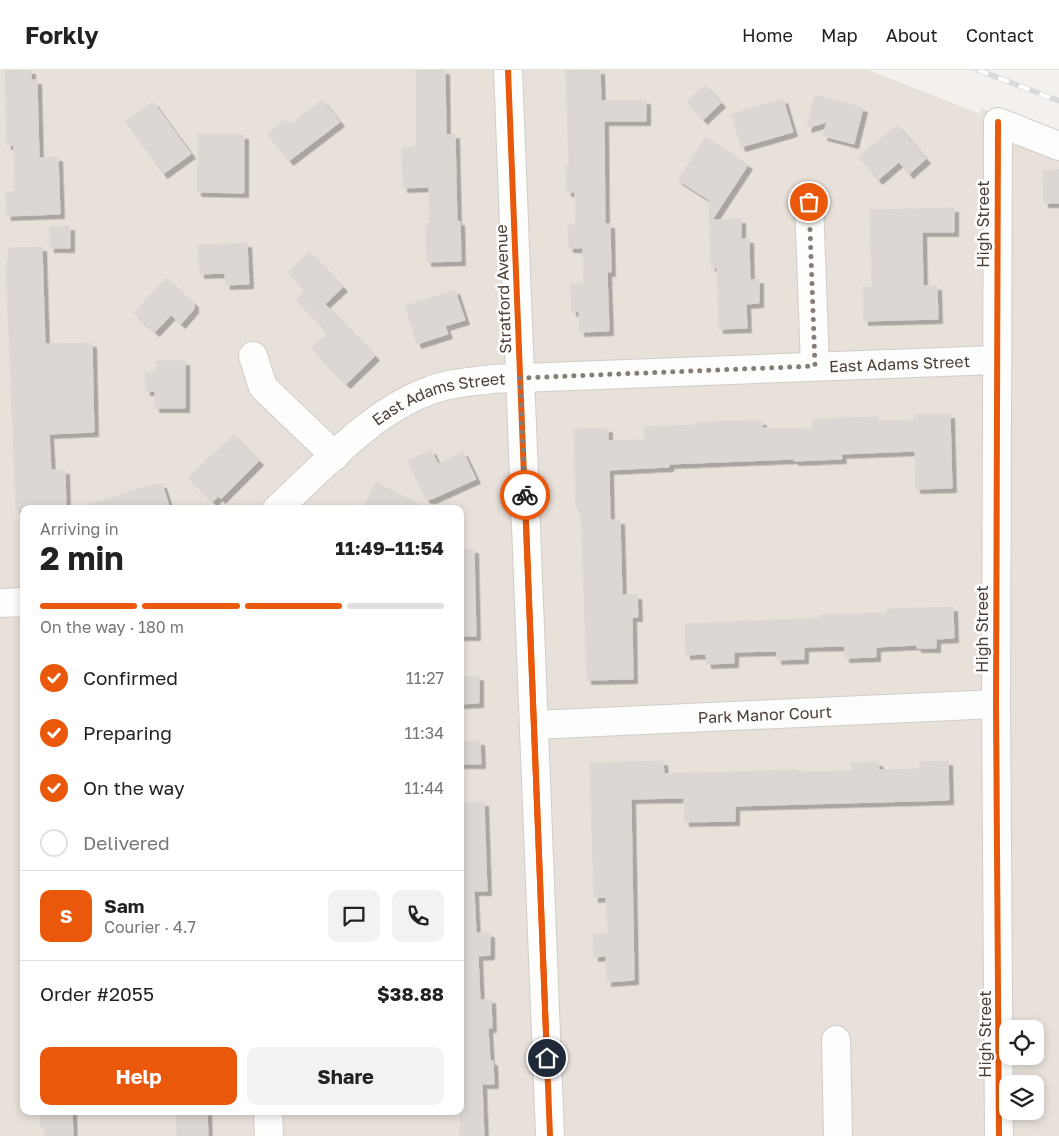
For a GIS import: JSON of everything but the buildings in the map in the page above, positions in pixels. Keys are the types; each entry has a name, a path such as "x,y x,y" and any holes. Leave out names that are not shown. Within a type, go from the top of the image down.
{"street":[{"name":"Stratford Avenue","path":"508,70 550,1136"},
{"name":"High Street","path":"999,1136 996,704 998,122 1059,146"},
{"path":"809,202 815,366"},
{"path":"252,356 263,387 335,456"},
{"name":"East Adams Street","path":"281,505 387,412 427,391 471,382 520,378 996,360"},
{"path":"0,603 20,602"},
{"name":"Park Manor Court","path":"534,725 996,704"},
{"path":"836,1040 838,1136"},
{"path":"268,1115 269,1136"}],"shaded area":[{"path":"0,70 868,70 981,114 981,108 1059,138 1059,1136 0,1136"}],"railway":[{"path":"978,70 1059,101"}],"cycle path":[{"path":"508,70 550,1136"},
{"path":"998,122 996,704 999,1136"}],"way so far":[{"path":"525,495 520,378 815,366 809,202"}],"route":[{"path":"525,495 547,1058"}]}
